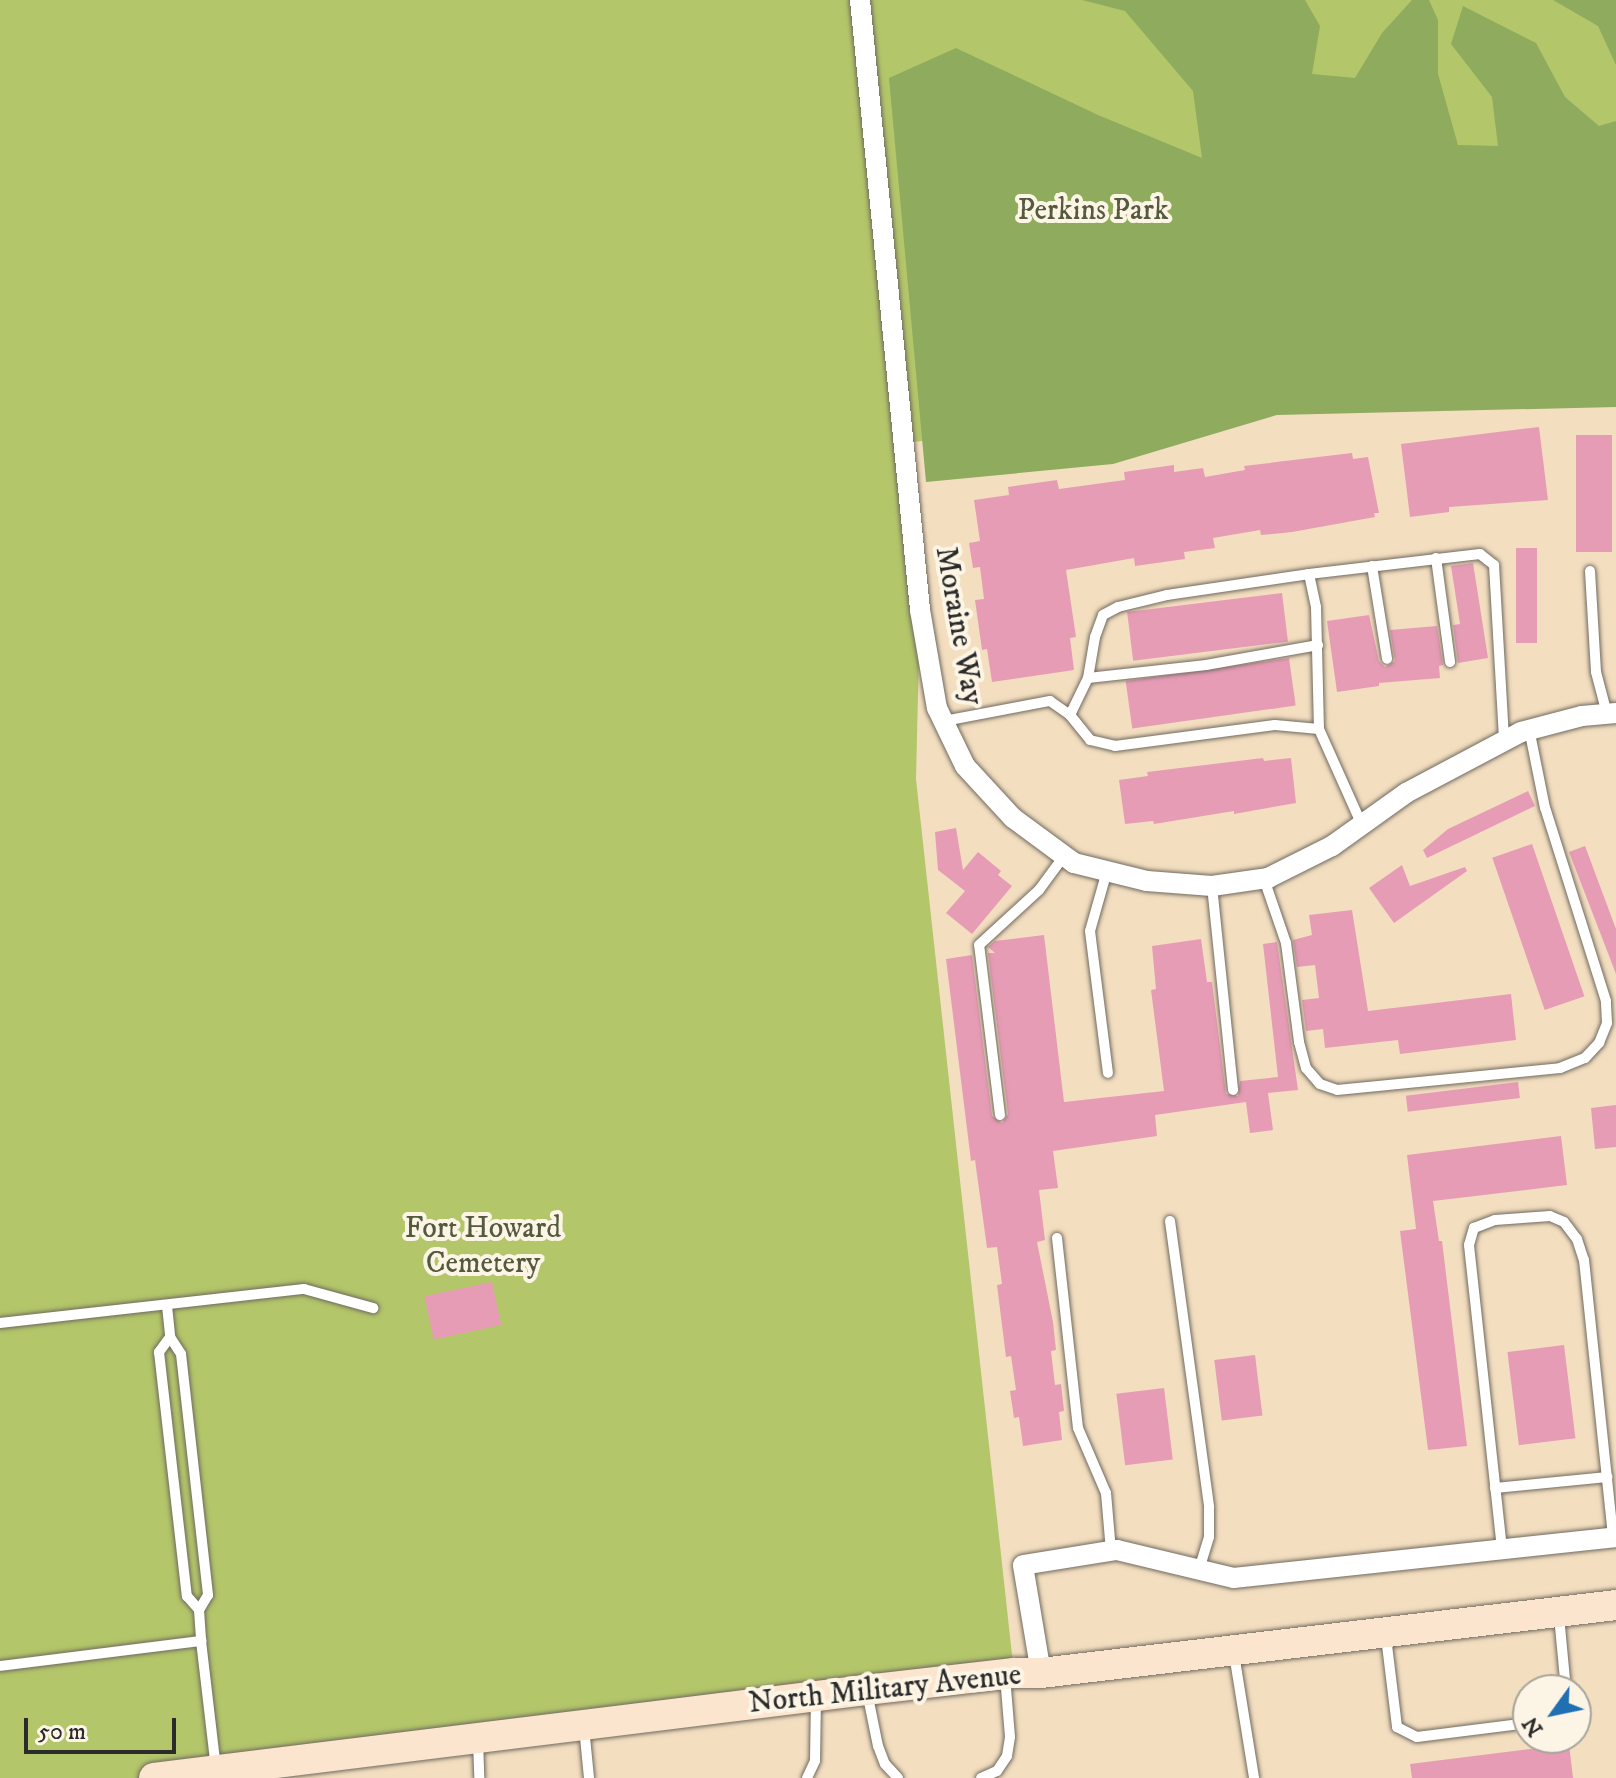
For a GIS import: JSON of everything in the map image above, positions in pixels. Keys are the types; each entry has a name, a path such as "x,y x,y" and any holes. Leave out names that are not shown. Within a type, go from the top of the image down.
{"main road":[{"name":"North Military Avenue","path":"154,1778 866,1690 1004,1674 1041,1673 1616,1605"}],"street":[{"name":"Moraine Way","path":"860,0 920,610 937,708 965,766 1013,818 1074,863 1147,881 1212,886 1264,879 1332,846 1406,793 1529,729 1611,713"},
{"path":"1041,1673 1023,1565 1111,1551 1234,1578 1615,1537"}],"lane":[{"path":"1070,715 1088,678 1095,637 1103,615 1118,607 1167,595 1309,574 1480,554 1494,565 1504,741"},
{"path":"1436,558 1450,662"},
{"path":"1372,566 1387,659"},
{"path":"1590,571 1596,672 1611,713"},
{"path":"1309,574 1318,645 1319,729 1362,825"},
{"path":"1088,678 1206,665 1318,645"},
{"path":"944,721 1050,701 1070,715 1090,740 1115,746 1275,725 1319,729"},
{"path":"1264,879 1286,943 1299,1042 1306,1068 1320,1084 1337,1090 1352,1089 1560,1068 1585,1058 1599,1043 1607,1023 1606,1001 1553,836 1529,729"},
{"path":"1000,1115 979,945 1039,890 1064,856"},
{"path":"1107,871 1090,931 1108,1073"},
{"path":"1212,886 1233,1090"},
{"path":"1502,1549 1469,1245 1474,1228 1495,1220 1550,1216 1564,1222 1577,1239 1584,1260 1615,1537"},
{"path":"1170,1221 1209,1507 1209,1537 1199,1570"},
{"path":"1057,1238 1078,1428 1106,1493 1111,1551"},
{"path":"0,1323 304,1289 373,1308"},
{"path":"167,1306 170,1337 181,1354 208,1595 199,1610 217,1770"},
{"path":"170,1337 159,1352 187,1596 199,1610"},
{"path":"1495,1488 1607,1477"},
{"path":"1559,1611 1565,1674"},
{"path":"1385,1631 1397,1727 1417,1737 1512,1725"},
{"path":"0,1666 201,1641"},
{"path":"1233,1648 1254,1778"},
{"path":"981,1778 997,1771 1007,1756 1010,1737 1004,1674"},
{"path":"866,1690 878,1746 885,1764 898,1778"},
{"path":"807,1778 815,1761 816,1697"},
{"path":"584,1725 589,1778"},
{"path":"478,1738 479,1778"}],"green space":[{"name":"Fort Howard Cemetery","path":"0,0 1616,0 1616,368 903,443 920,611 916,779 1014,1673 154,1778 0,1778"},
{"name":"Perkins Park","path":"1082,0 1305,0 1320,26 1312,74 1355,78 1382,33 1412,0 1429,0 1438,20 1438,74 1458,145 1498,146 1492,97 1451,44 1463,6 1536,43 1565,97 1599,126 1616,121 1616,407 1277,415 1113,464 926,482 889,78 956,48 1098,115 1202,158 1193,91 1125,11"},
{"path":"1553,0 1616,0 1616,65 1598,26"}],"building":[{"path":"1539,427 1548,500 1449,507 1449,512 1410,517 1401,444"},
{"path":"1576,435 1612,435 1612,552 1576,552"},
{"path":"1352,453 1353,459 1368,457 1379,513 1374,513 1375,517 1292,532 1261,535 1260,530 1213,538 1215,548 1184,552 1185,559 1135,566 1134,558 1066,570 1076,637 1070,638 1074,670 992,682 987,649 982,650 975,600 984,599 980,567 973,568 969,543 980,541 974,500 1009,495 1008,487 1057,480 1059,489 1125,480 1124,472 1174,465 1174,472 1203,468 1205,477 1245,470 1244,466"},
{"path":"1516,548 1537,548 1537,643 1516,643"},
{"path":"1473,563 1488,658 1458,663 1453,625 1460,624 1451,566"},
{"path":"1282,593 1288,642 1133,661 1127,612"},
{"path":"1369,615 1379,661 1385,667 1395,661 1390,630 1437,626 1443,665 1439,666 1440,678 1379,683 1379,686 1337,692 1327,621"},
{"path":"1289,658 1296,706 1132,728 1126,681"},
{"path":"1263,758 1264,761 1291,758 1296,803 1154,824 1153,821 1125,824 1119,780 1148,776 1147,772"},
{"path":"1528,791 1535,806 1427,858 1423,850 1448,829"},
{"path":"956,828 963,870 978,852 1001,871 998,875 1012,886 972,934 946,913 965,891 938,870 935,832"},
{"path":"1532,844 1584,996 1545,1010 1492,858"},
{"path":"1585,846 1616,929 1616,974 1569,852"},
{"path":"1402,865 1410,886 1465,867 1467,871 1394,923 1369,888"},
{"path":"1352,910 1368,1011 1511,994 1516,1040 1400,1054 1398,1040 1325,1048 1323,1029 1306,1031 1302,1000 1319,998 1315,965 1297,967 1293,940 1312,935 1309,915"},
{"path":"1044,935 1064,1102 1164,1091 1151,990 1156,989 1152,946 1201,939 1207,982 1212,982 1226,1094 1238,1096 1240,1081 1278,1077 1263,944 1277,942 1298,1090 1268,1093 1273,1130 1250,1133 1246,1102 1155,1115 1157,1136 1053,1151 1058,1188 1039,1190 1045,1240 1037,1242 1053,1322 1056,1350 1051,1351 1055,1385 1061,1384 1064,1411 1059,1412 1062,1440 1023,1446 1019,1417 1014,1418 1010,1391 1016,1390 1011,1356 1006,1357 997,1285 1002,1284 997,1247 987,1248 975,1160 971,1161 946,959 972,955 992,1116 1002,1123 1008,1114 988,953 995,953 988,947 995,941"},
{"path":"1518,1082 1520,1098 1408,1112 1406,1096"},
{"path":"1616,1105 1616,1147 1595,1149 1591,1108"},
{"path":"1561,1136 1567,1185 1433,1201 1439,1241 1442,1241 1467,1446 1428,1450 1400,1231 1416,1229 1407,1155"},
{"path":"492,1282 501,1325 434,1339 425,1296"},
{"path":"1564,1345 1575,1438 1519,1445 1507,1352"},
{"path":"1255,1355 1262,1416 1222,1421 1214,1360"},
{"path":"1164,1388 1173,1459 1125,1465 1116,1394"},
{"path":"1512,1751 1512,1754 1570,1754 1573,1778 1412,1778 1410,1764"}]}
